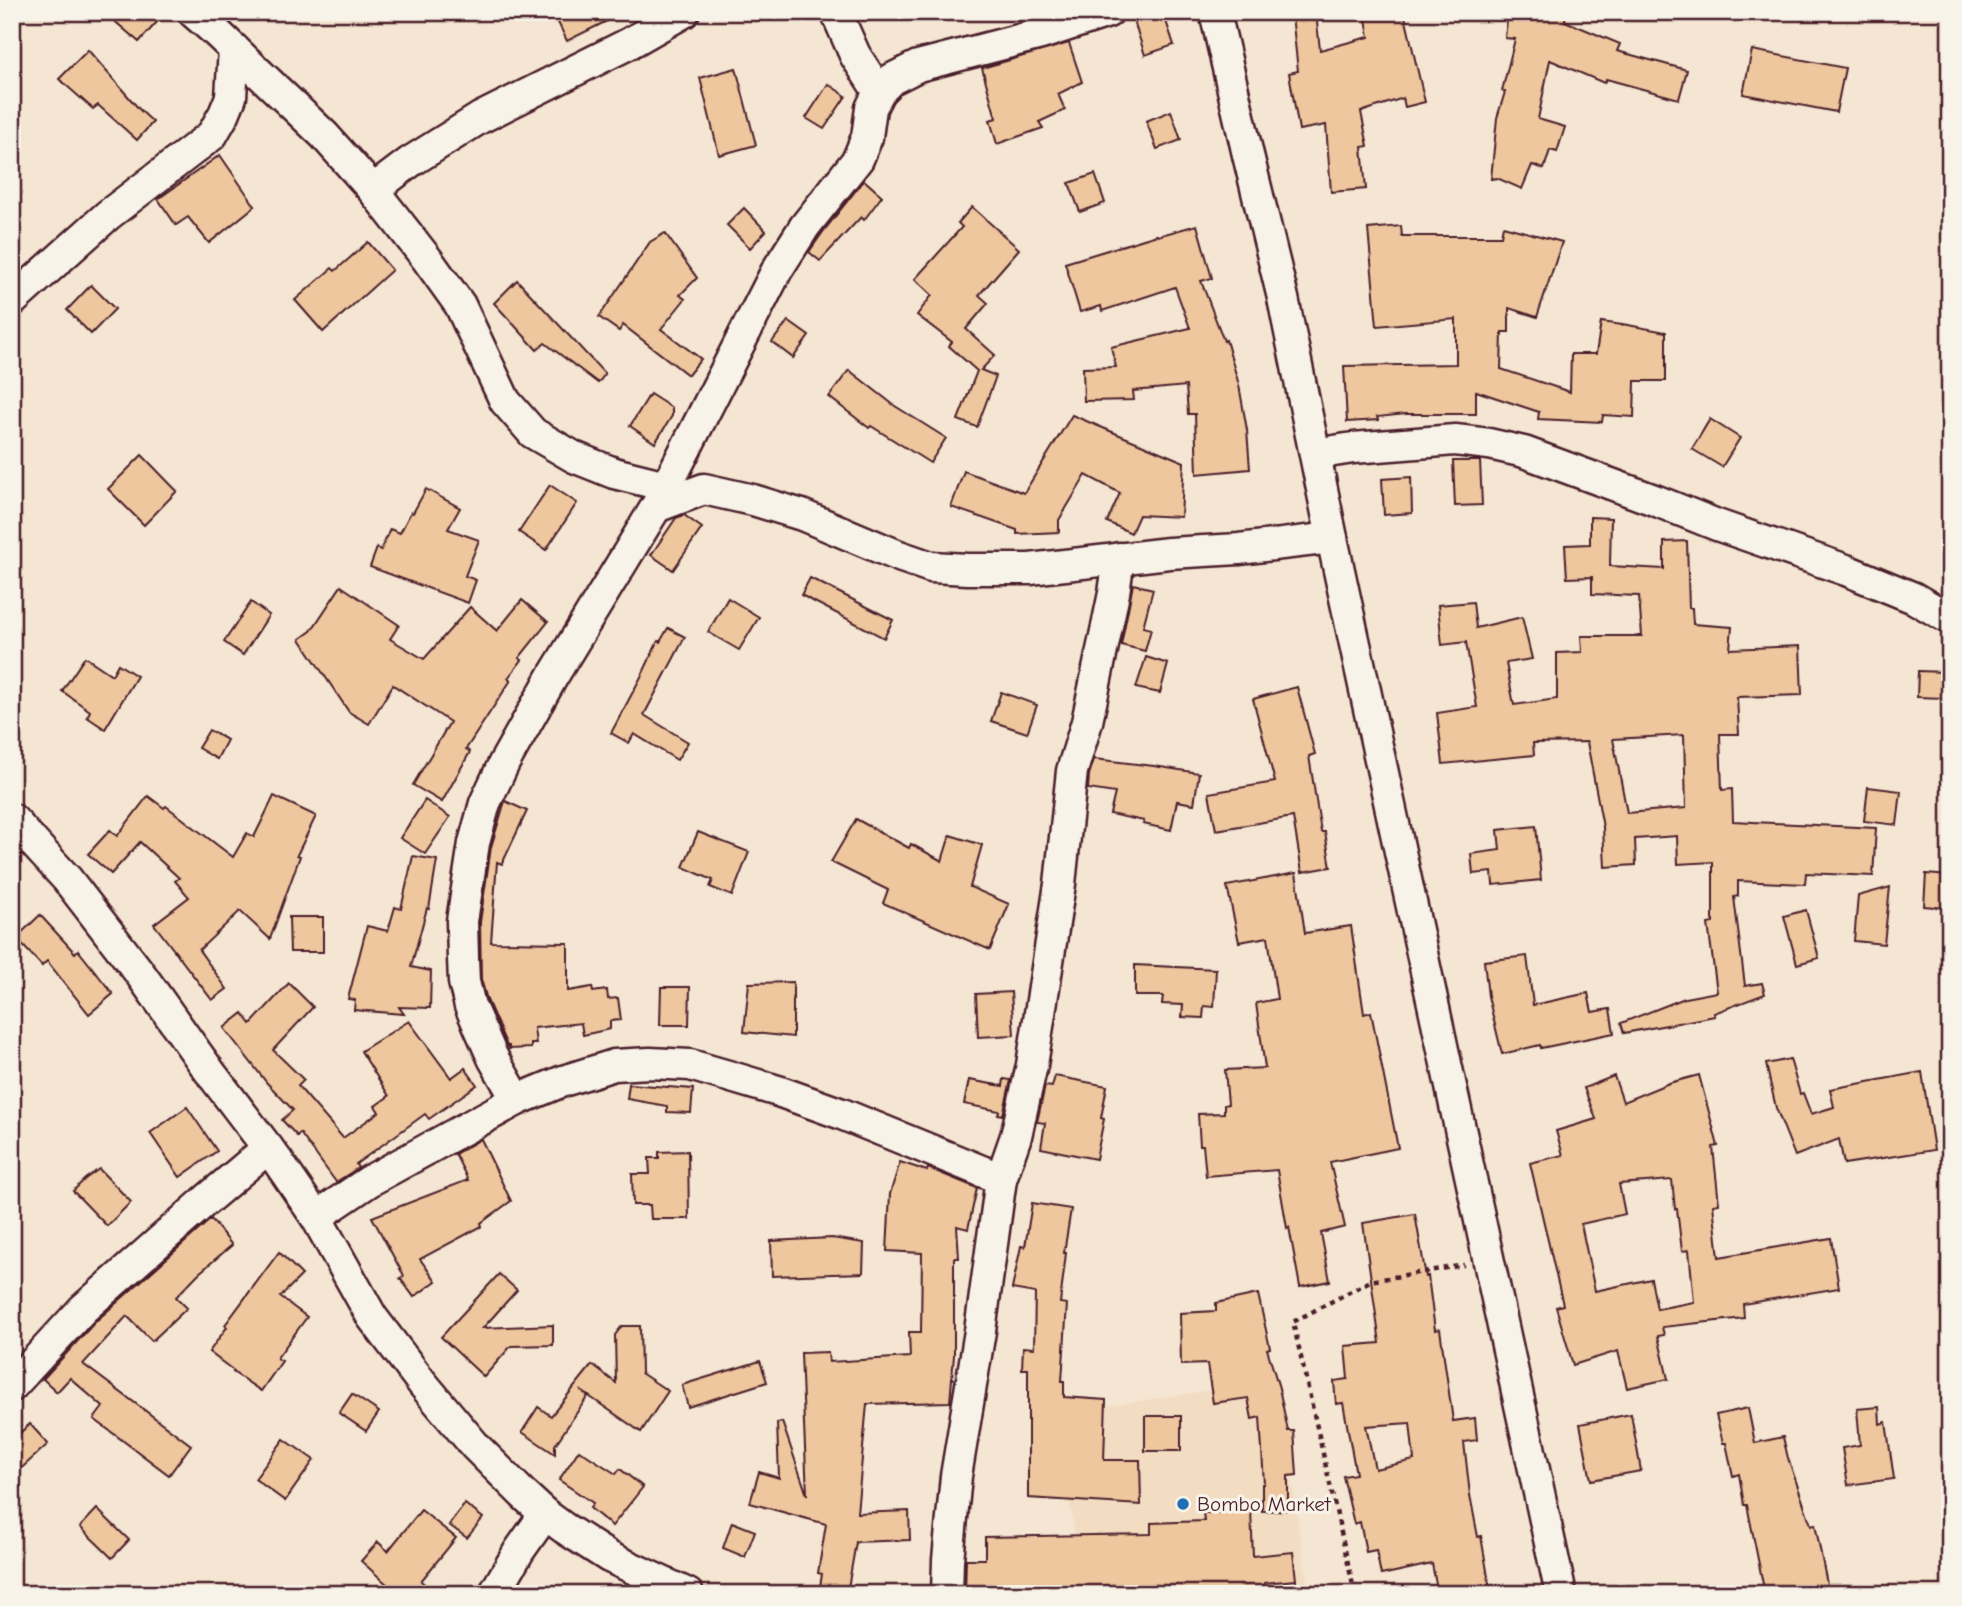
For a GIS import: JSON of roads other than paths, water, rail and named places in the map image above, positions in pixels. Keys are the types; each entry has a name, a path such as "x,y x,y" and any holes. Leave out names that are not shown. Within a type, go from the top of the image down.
{"street":[{"path":"193,12 324,135 373,190 460,305 505,401 533,433 574,457 661,496 704,489 752,499 851,534 898,556 931,567 1030,569 1332,538"},
{"path":"373,190 410,162 480,118 628,44 684,12"},
{"path":"836,12 855,55 879,92"},
{"path":"517,1100 483,1036 470,1006 464,982 462,921 474,843 485,803 503,763 661,496 777,270 805,226 858,159 867,137 871,108 879,92 892,79 918,66 1041,34 1108,12"},
{"path":"1215,12 1283,298 1332,538 1561,1594"},
{"path":"12,301 108,215 212,135 225,114 231,97 234,49"},
{"path":"1315,454 1353,448 1455,440 1524,452 1717,525 1846,570 1914,598 1950,620"},
{"path":"687,446 704,489"},
{"path":"947,1594 956,1476 981,1331 1001,1179 1016,1136 1032,1065 1060,884 1072,771 1087,722 1119,558"},
{"path":"12,819 67,879 139,972 316,1217 372,1317 476,1447 545,1514 609,1557 688,1594"},
{"path":"316,1217 372,1180 517,1100 562,1081 614,1065 650,1063 690,1065 778,1091 1001,1179"},
{"path":"12,1385 83,1309 268,1148"},
{"path":"495,1594 519,1551 545,1514"}],"place":[{"name":"Bombo Market","path":"1183,1504"}]}
